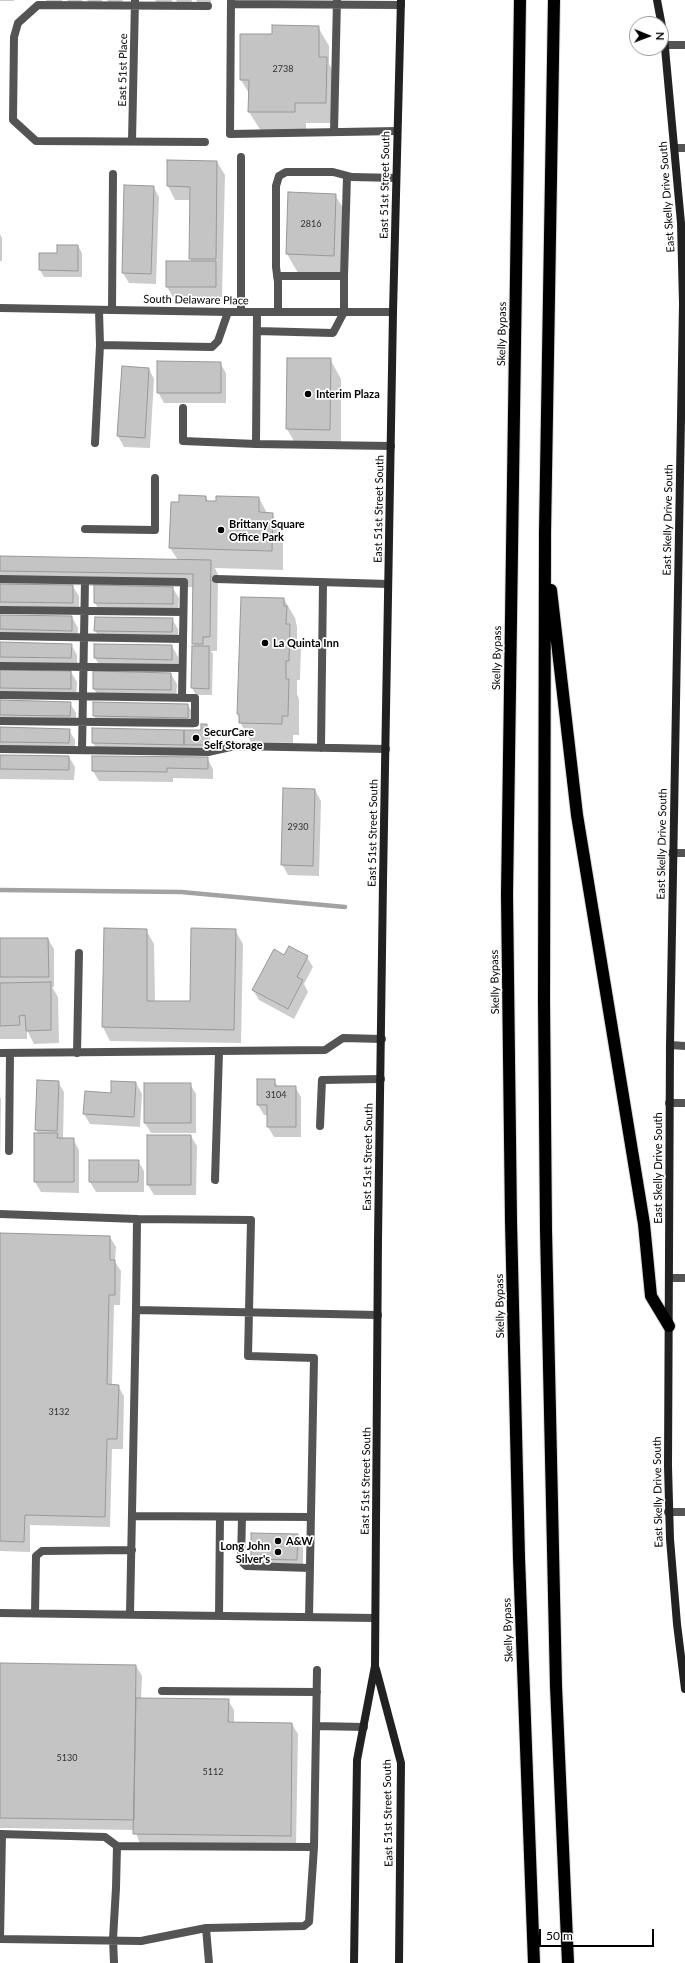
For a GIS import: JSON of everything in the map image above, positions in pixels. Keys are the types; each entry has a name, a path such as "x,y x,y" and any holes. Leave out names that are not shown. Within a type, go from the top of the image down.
{"highway":[{"name":"Skelly Bypass","path":"520,0 507,894 511,1229 518,1542 534,1963"},
{"path":"554,0 545,533 544,1008 546,1238 556,1686 568,1963"},
{"path":"545,533 577,815 644,1224 651,1296 669,1326"}],"main road":[{"name":"East Skelly Drive South","path":"658,0 660,16"},
{"name":"East 51st Street South","path":"354,1963 357,1760 375,1666 378,1315 390,446 401,2"},
{"name":"East Skelly Drive South","path":"665,56 681,223 684,368 681,589 672,853 669,1103 668,1512 677,1624 685,1689"},
{"name":"East 51st Street South","path":"375,1666 401,1763 398,1963"}],"street":[{"path":"397,132 230,134 231,2 401,2"},
{"path":"334,132 337,2"},
{"path":"205,142 36,140 13,120 14,38 18,23 38,5 135,3 208,6"},
{"name":"East 51st Place","path":"132,141 135,3"},
{"path":"669,45 685,44"},
{"path":"674,148 685,148"},
{"path":"240,312 241,157"},
{"path":"278,312 276,267 276,186 280,176 286,172 333,172 347,176 396,178"},
{"path":"112,310 113,174"},
{"path":"257,331 333,333 344,312 347,176"},
{"path":"277,276 344,276"},
{"name":"South Delaware Place","path":"0,308 228,312 393,312"},
{"path":"95,443 100,345 99,310"},
{"path":"100,345 212,347 218,341 228,312"},
{"path":"256,444 257,312"},
{"path":"183,408 183,441 256,444 390,446"},
{"path":"85,529 155,530 155,478"},
{"path":"0,579 184,582 182,697"},
{"path":"216,579 388,584"},
{"path":"82,750 85,581"},
{"path":"321,748 323,583"},
{"path":"0,610 183,612"},
{"path":"0,636 183,639"},
{"path":"0,666 182,668"},
{"path":"0,695 196,698 195,723 0,721"},
{"path":"0,749 208,752 234,746 386,749"},
{"path":"672,853 685,853"},
{"path":"77,1053 79,953"},
{"path":"0,1053 325,1050 343,1038 382,1039"},
{"path":"670,1045 685,1046"},
{"path":"215,1180 219,1052"},
{"path":"9,1151 10,1053"},
{"path":"320,1126 322,1080 381,1079"},
{"path":"669,1103 685,1104"},
{"path":"0,1214 136,1219 251,1220 248,1356 314,1358 309,1617"},
{"path":"130,1614 136,1310 136,1219"},
{"path":"669,1278 685,1278"},
{"path":"136,1310 249,1314 378,1315"},
{"path":"668,1512 685,1512"},
{"path":"132,1516 311,1517"},
{"path":"218,1616 220,1517"},
{"path":"242,1517 241,1561 246,1566 310,1568"},
{"path":"35,1613 36,1556 42,1551 132,1550"},
{"path":"0,1613 375,1618"},
{"path":"314,1847 117,1846 105,1836 1,1834 0,1939 113,1939 141,1941 206,1928 304,1926 309,1922 314,1847 317,1670"},
{"path":"162,1691 317,1692"},
{"path":"316,1726 364,1727"},
{"path":"114,1963 113,1939 117,1846"},
{"path":"206,1928 209,1963"}],"building":[{"path":"272,25 319,26 319,57 327,57 326,103 295,103 295,112 248,112 249,80 240,80 240,34 272,34"},
{"path":"167,160 217,161 216,259 189,259 190,187 167,186"},
{"path":"124,185 154,186 151,274 122,273"},
{"path":"288,192 336,194 334,256 286,254"},
{"path":"57,245 78,245 78,271 39,270 39,253 57,253"},
{"path":"166,261 216,261 216,287 166,287"},
{"name":"Interim Plaza","path":"287,358 331,358 330,430 286,429"},
{"path":"157,361 221,362 221,393 157,393"},
{"path":"122,366 149,368 145,438 117,436"},
{"name":"Brittany Square Office Park","path":"179,495 206,496 206,501 216,501 216,496 259,497 259,512 273,513 272,551 169,548 171,502 179,502"},
{"path":"0,556 211,560 210,637 203,637 203,644 192,644 193,574 0,571"},
{"path":"0,584 73,585 73,603 0,602"},
{"path":"94,585 173,587 173,604 94,603"},
{"name":"La Quinta Inn","path":"241,597 284,598 284,606 287,606 286,624 290,624 289,661 286,661 286,679 289,679 288,716 282,716 282,724 239,723 239,714 237,714"},
{"path":"0,615 72,616 72,631 0,629"},
{"path":"95,617 173,618 172,632 94,631"},
{"path":"0,642 72,644 71,658 0,657"},
{"path":"94,644 172,645 172,660 94,658"},
{"path":"192,646 209,646 209,689 191,688"},
{"path":"0,670 71,671 71,689 0,688"},
{"path":"93,671 171,673 171,690 93,689"},
{"path":"0,700 71,702 70,716 0,715"},
{"path":"93,702 188,704 188,718 93,716"},
{"name":"SecurCare Self Storage","path":"201,724 207,724 207,745 184,745 184,730 201,730"},
{"path":"0,727 70,729 69,743 0,742"},
{"path":"92,728 184,730 184,745 92,743"},
{"path":"0,755 69,756 69,770 0,769"},
{"path":"92,756 208,757 208,769 167,768 167,772 92,771"},
{"path":"283,788 315,789 313,866 281,865"},
{"path":"104,928 147,929 147,1001 190,1001 191,928 236,929 234,1030 102,1027"},
{"path":"0,938 48,938 49,977 0,977"},
{"path":"289,946 308,956 297,977 303,980 288,1009 252,990 274,949 284,955"},
{"path":"51,982 51,1030 26,1031 25,1015 19,1016 20,1025 0,1026 0,983"},
{"path":"257,1079 275,1079 275,1086 296,1086 296,1127 267,1127 267,1105 257,1105"},
{"path":"37,1080 59,1081 57,1131 35,1130"},
{"path":"111,1081 136,1082 134,1117 83,1114 85,1091 111,1093"},
{"path":"144,1083 191,1083 191,1123 144,1123"},
{"path":"34,1133 58,1133 57,1138 74,1138 74,1182 34,1182"},
{"path":"147,1135 191,1135 191,1185 147,1185"},
{"path":"89,1160 139,1160 138,1182 89,1182"},
{"path":"0,1233 110,1236 110,1260 115,1260 115,1295 109,1295 107,1384 119,1385 117,1439 107,1439 105,1517 25,1515 24,1542 0,1541"},
{"path":"251,1533 298,1534 297,1560 251,1559"},
{"path":"0,1663 136,1665 134,1820 0,1818"},
{"path":"136,1698 229,1699 228,1722 292,1723 291,1836 133,1834"}],"waterway":[{"path":"0,890 181,892 345,907"}],"place":[{"name":"Interim Plaza","path":"308,394"},
{"name":"Brittany Square Office Park","path":"221,530"},
{"name":"La Quinta Inn","path":"265,643"},
{"name":"SecurCare Self Storage","path":"196,738"},
{"name":"A&W","path":"278,1541"},
{"name":"Long John Silver's","path":"278,1552"}]}
